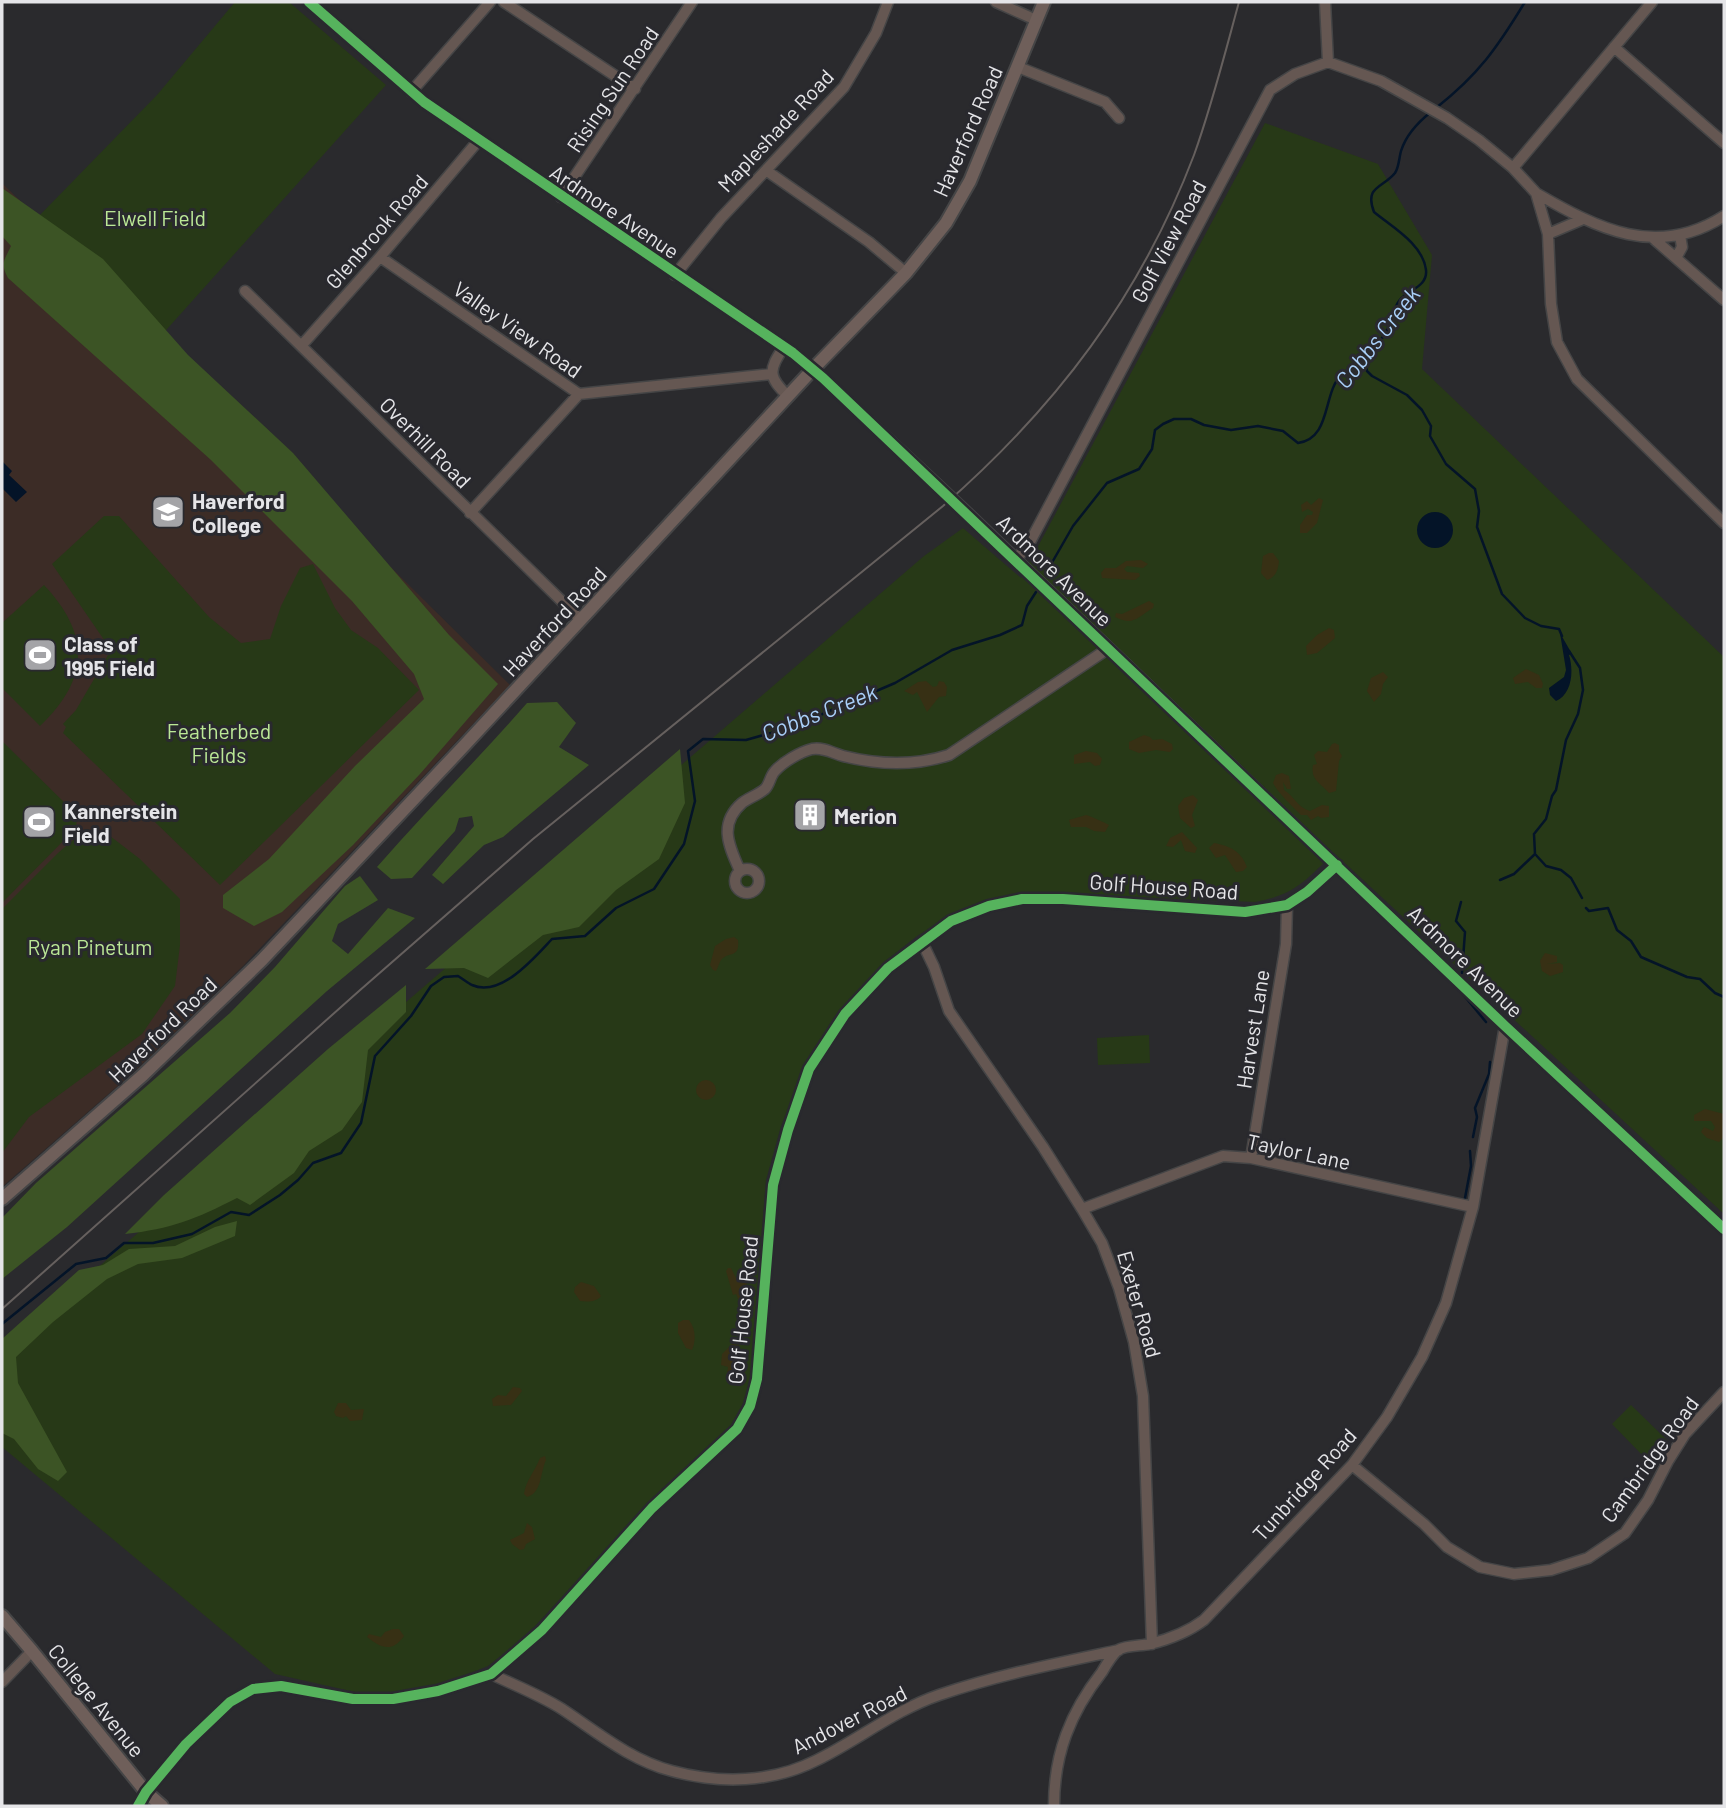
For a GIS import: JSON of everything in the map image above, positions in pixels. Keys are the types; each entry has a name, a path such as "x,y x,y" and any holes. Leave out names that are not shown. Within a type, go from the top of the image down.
{"main road":[{"name":"Haverford Road","path":"2,1199 143,1075 262,960 813,369 906,273 946,223 970,181 1044,2"},
{"name":"College Avenue","path":"2,1616 146,1791 162,1806"}],"street":[{"name":"Ardmore Avenue","path":"309,2 411,92 478,141 813,369 969,514 1505,1026 1724,1229"},
{"path":"411,92 490,2"},
{"path":"504,2 635,89"},
{"name":"Rising Sun Road","path":"561,197 692,2"},
{"name":"Mapleshade Road","path":"676,275 721,218 844,87 876,33 888,2"},
{"path":"996,2 1037,20"},
{"path":"1325,2 1328,62 1381,81 1437,112 1479,140 1513,168 1536,194 1581,220 1615,232 1654,239 1709,226 1724,216"},
{"path":"1513,168 1652,2"},
{"path":"1614,47 1724,143"},
{"name":"Golf View Road","path":"1016,560 1031,540 1270,90 1294,74 1328,62"},
{"path":"1018,66 1105,102 1119,118"},
{"name":"Glenbrook Road","path":"302,345 478,141"},
{"path":"767,171 869,242 906,273"},
{"path":"1536,194 1548,234 1551,304 1557,342 1577,379 1724,521"},
{"path":"1548,234 1581,220"},
{"path":"1676,258 1682,247 1680,235"},
{"path":"1654,239 1724,300"},
{"name":"Valley View Road","path":"380,257 579,394 772,374"},
{"name":"Overhill Road","path":"245,291 581,620"},
{"path":"784,347 775,360 772,374 777,385 788,396"},
{"path":"470,513 579,394"},
{"path":"740,871 727,842 726,829 732,814 743,802 766,788 774,772 798,755 813,749 828,749 842,756 908,764 928,762 949,755 1109,648"},
{"name":"Golf House Road","path":"146,1791 186,1744 224,1707 253,1689 281,1686 353,1699 393,1699 438,1691 491,1674 542,1630 652,1508 737,1429 750,1406 757,1379 773,1185 788,1130 809,1069 845,1014 888,968 951,921 989,906 1022,899 1063,899 1245,912 1287,905 1307,892 1337,864"},
{"name":"Harvest Lane","path":"1251,1158 1286,944 1287,905"},
{"name":"Exeter Road","path":"922,942 949,1011 1082,1209 1102,1243 1119,1288 1134,1342 1143,1396 1152,1644"},
{"name":"Tunbridge Road","path":"1119,1650 1152,1644 1191,1630 1204,1620 1352,1465 1387,1417 1422,1357 1446,1303 1473,1208 1505,1026"},
{"name":"Taylor Lane","path":"1082,1209 1223,1156 1251,1158 1473,1208"},
{"name":"Cambridge Road","path":"1352,1465 1447,1547 1480,1567 1514,1574 1551,1570 1588,1558 1625,1533 1648,1500 1682,1438 1724,1392"},
{"path":"1054,1806 1054,1784 1059,1755 1068,1727 1089,1689 1119,1650"},
{"name":"Andover Road","path":"491,1674 559,1707 588,1729 649,1764 718,1779 746,1779 776,1775 803,1767 937,1695 1049,1665 1119,1650"},
{"path":"2,1682 32,1651"},
{"path":"138,1806 146,1791"}],"shaded area":[{"name":"Haverford College","path":"2,183 510,685 244,965 137,1069 2,1187"}],"green space":[{"name":"Elwell Field","path":"235,2 289,2 386,85 159,338 37,218 157,95"},
{"path":"1265,123 1378,164 1432,255 1422,369 1724,657 1724,1214 1334,853 1290,891 1255,902 1062,894 1022,895 949,917 917,936 883,963 842,1013 807,1065 781,1126 766,1180 751,1377 734,1422 591,1566 523,1639 488,1666 436,1687 394,1692 355,1692 275,1674 2,1447 2,1350 924,556 963,528 1021,578"},
{"path":"2,188 103,259 188,355 293,453 449,635 498,684 420,774 353,845 282,912 254,926 223,908 223,895 269,859 355,766 424,699 414,674 352,601 211,460 8,278 4,262 11,246 2,236"},
{"name":"Featherbed Fields","path":"104,516 119,516 209,617 241,643 270,639 281,606 300,568 313,564 335,608 351,630 378,648 419,690 220,885 63,733 66,727 63,724 76,710 111,650 52,564"},
{"name":"Class of 1995 Field","path":"44,585 70,622 78,657 68,691 40,726 2,688 2,623"},
{"path":"557,702 576,723 559,747 589,765 503,837 484,845 443,884 432,875 474,826 472,816 459,818 455,831 412,878 391,879 377,867 527,703"},
{"name":"Kannerstein Field","path":"2,741 77,815 76,828 2,903"},
{"path":"680,749 685,803 659,859 616,890 579,927 543,935 488,978 464,968 425,969"},
{"name":"Ryan Pinetum","path":"86,829 110,836 140,859 180,899 180,945 175,986 142,1034 29,1117 2,1153 2,909"},
{"path":"360,876 378,900 338,924 332,941 348,954 388,908 415,918 327,991 67,1227 2,1279 2,1218 36,1183 230,1013 275,967 345,886"},
{"path":"406,985 406,1012 368,1050 362,1102 342,1130 309,1151 294,1173 250,1205 237,1198 183,1222 125,1234 164,1195 328,1049"},
{"path":"1149,1035 1150,1063 1098,1065 1097,1038"},
{"path":"237,1221 235,1236 182,1258 138,1264 107,1279 53,1322 16,1357 18,1383 67,1472 58,1481 38,1469 14,1439 2,1433 2,1339 79,1270 103,1265 129,1249 175,1246 215,1227"},
{"path":"1631,1405 1668,1441 1648,1461 1612,1424"}],"sand":[{"path":"1319,498 1323,500 1317,523 1307,533 1300,533 1300,525 1307,515 1312,515 1313,512 1308,509 1302,512 1301,505 1307,501 1311,505"},
{"path":"1273,553 1279,561 1276,573 1267,580 1261,573 1263,556"},
{"path":"1141,560 1148,564 1143,568 1127,566 1124,569 1127,572 1139,573 1140,576 1135,580 1102,578 1101,573 1105,568 1116,568 1126,561"},
{"path":"1149,601 1154,604 1153,608 1135,620 1127,621 1115,617 1116,613 1122,614"},
{"path":"1329,628 1334,630 1335,638 1317,653 1307,655 1306,646"},
{"path":"1526,669 1539,675 1542,688 1536,688 1528,682 1515,684 1513,678"},
{"path":"1383,672 1388,677 1381,694 1374,702 1367,691 1371,678"},
{"path":"926,681 933,687 937,686 939,681 944,682 947,687 946,696 939,697 927,712 917,692 913,695 904,691 918,682"},
{"path":"1144,735 1153,740 1162,739 1172,744 1173,749 1170,752 1156,750 1139,753 1129,749 1129,742"},
{"path":"1335,743 1339,745 1342,756 1339,761 1336,791 1329,793 1317,781 1312,770 1313,765 1317,764 1314,755 1318,751 1327,752"},
{"path":"1086,751 1097,753 1102,759 1100,765 1095,766 1090,762 1074,764 1074,755"},
{"path":"1282,773 1289,776 1291,789 1287,789 1283,782 1284,790 1310,811 1322,805 1329,806 1329,817 1318,816 1311,820 1307,815 1301,815 1273,783 1276,775"},
{"path":"1193,795 1198,800 1192,815 1195,826 1191,828 1180,818 1178,806 1184,798"},
{"path":"1086,815 1109,825 1105,832 1086,827 1071,827 1069,820"},
{"path":"1182,832 1197,848 1195,853 1185,851 1181,840 1173,847 1166,846 1170,838"},
{"path":"1214,843 1234,850 1242,857 1247,867 1236,872 1225,855 1216,858 1209,848"},
{"path":"734,937 738,940 736,952 724,957 716,971 713,970 710,965 715,946"},
{"path":"1545,953 1557,956 1557,962 1547,964 1560,963 1563,965 1563,972 1550,976 1542,971 1540,961"},
{"path":"702,1080 710,1080 716,1090 710,1100 702,1100 696,1094 696,1086"},
{"path":"1705,1109 1724,1114 1724,1137 1719,1142 1707,1138 1701,1132 1704,1127 1713,1131 1715,1127 1711,1121 1694,1121 1694,1115"},
{"path":"731,1268 737,1280 746,1279 746,1292 739,1301 736,1294 733,1295 726,1271"},
{"path":"581,1282 594,1286 601,1296 594,1300 580,1301 574,1292"},
{"path":"689,1320 693,1327 695,1339 692,1350 686,1348 678,1333 678,1323"},
{"path":"732,1344 739,1345 734,1364 739,1373 736,1378 730,1377 727,1373 728,1367 721,1365 722,1354"},
{"path":"513,1387 522,1391 511,1405 493,1406 492,1399 498,1395 506,1396"},
{"path":"338,1403 346,1403 351,1410 364,1409 362,1420 350,1421 346,1416 336,1416 334,1412"},
{"path":"545,1456 538,1487 527,1497 524,1494 527,1484 540,1458"},
{"path":"527,1523 532,1527 535,1539 520,1550 510,1540 524,1533"},
{"path":"393,1629 399,1629 404,1636 391,1647 377,1644 367,1637 369,1634 381,1637"}],"water":[{"path":"3,462 12,471 9,475 27,492 16,502 2,488"},
{"path":"1435,512 1447,518 1453,530 1447,542 1435,548 1423,542 1417,530 1423,518"},
{"path":"1560,633 1572,654 1569,655 1571,675 1568,688 1556,701 1550,695 1549,688 1564,677 1566,670"}],"waterway":[{"name":"Cobbs Creek","path":"1436,108 1486,60 1525,2"},
{"name":"Cobbs Creek","path":"1046,573 1073,526 1107,483 1139,469 1152,449 1155,430 1163,424 1174,419 1191,419 1204,425 1231,430 1258,426 1283,431 1298,443 1316,433 1322,424 1336,382 1342,374 1368,358 1387,330 1399,301 1426,276 1424,261 1419,252 1406,237 1374,212 1371,197 1376,188 1395,173 1406,140 1431,112"},
{"path":"1365,360 1367,371 1372,376 1407,395 1422,410 1431,426 1430,436 1446,464 1475,489 1479,511 1477,527 1502,594 1525,618 1541,626 1559,629 1562,636"},
{"name":"Cobbs Creek","path":"2,1324 76,1264 106,1258 124,1243 153,1243 192,1234 231,1212 249,1215 280,1195 313,1163 341,1153 361,1123 375,1056 411,1016 431,986 444,977 458,976 472,985 483,987 506,981 552,939 585,936 616,908 654,889 684,844 695,801 688,751 703,739 746,740 792,727 895,683 952,650 1022,625 1027,606 1036,592"},
{"path":"1500,880 1514,874 1535,854 1534,834 1546,819 1556,790 1566,740 1578,714 1583,690 1580,668 1569,651"},
{"path":"1535,854 1546,866 1561,870 1571,878 1582,898"},
{"path":"1461,902 1456,921 1465,932 1462,973"},
{"path":"1586,908 1589,911 1608,908 1617,930 1631,941 1641,957 1687,977 1700,979 1715,993 1724,997"},
{"path":"1462,993 1486,1022"},
{"path":"1473,1137 1477,1117 1475,1108 1489,1074 1490,1062"},
{"path":"1465,1198 1471,1166 1470,1151"}],"tram line":[{"path":"2,1309 533,839 943,506 1022,429 1091,347 1148,256 1194,155 1239,2"}],"cycle path":[{"path":"309,2 424,102 793,353 823,378 1505,1026 1724,1229"},
{"path":"138,1806 146,1792 186,1744 230,1702 253,1689 281,1686 353,1699 393,1699 438,1691 491,1674 542,1630 652,1508 737,1429 750,1406 757,1379 773,1185 788,1130 809,1069 845,1014 888,968 951,921 989,906 1022,899 1063,899 1245,912 1287,905 1307,892 1337,865"}],"place":[{"name":"Haverford College","path":"168,512"},
{"name":"Class of 1995 Field","path":"40,655"},
{"name":"Merion","path":"810,815"},
{"name":"Kannerstein Field","path":"39,822"}]}
